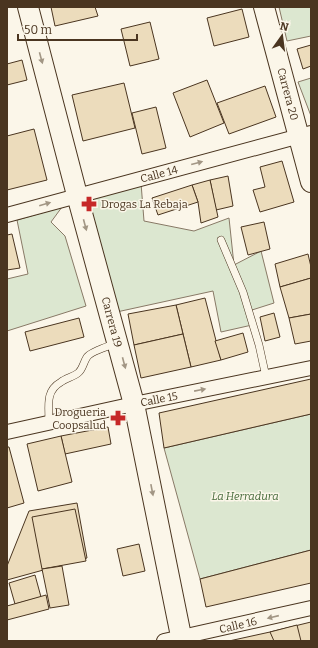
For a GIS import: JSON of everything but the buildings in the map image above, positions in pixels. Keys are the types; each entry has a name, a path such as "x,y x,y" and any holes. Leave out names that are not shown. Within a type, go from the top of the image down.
{"main road":[{"name":"Carrera 19","path":"28,7 134,404 175,640"},
{"name":"Carrera 20","path":"264,7 305,135 311,182"}],"street":[{"name":"Calle 14","path":"7,215 305,135"},
{"name":"Calle 15","path":"7,432 134,404 311,368"},
{"name":"Calle 16","path":"175,640 311,608"}],"lane":[{"path":"221,240 243,292 259,345 266,377"},
{"path":"49,423 49,396 53,387 82,370 87,356 93,352 118,343"}],"green space":[{"path":"279,7 311,7 311,36 287,41"},
{"path":"311,78 311,116 298,82"},
{"path":"141,183 144,221 194,231 229,218 234,265 261,251 274,303 252,310 252,325 221,332 213,291 112,313 80,201"},
{"path":"62,207 51,222 65,236 86,306 7,331 7,279 28,274 17,220"},
{"name":"La Herradura","path":"311,414 311,550 200,579 164,448"}],"place":[{"name":"Drogas La Rebaja","path":"89,204"},
{"name":"Drogueria Coopsalud","path":"118,418"}]}
